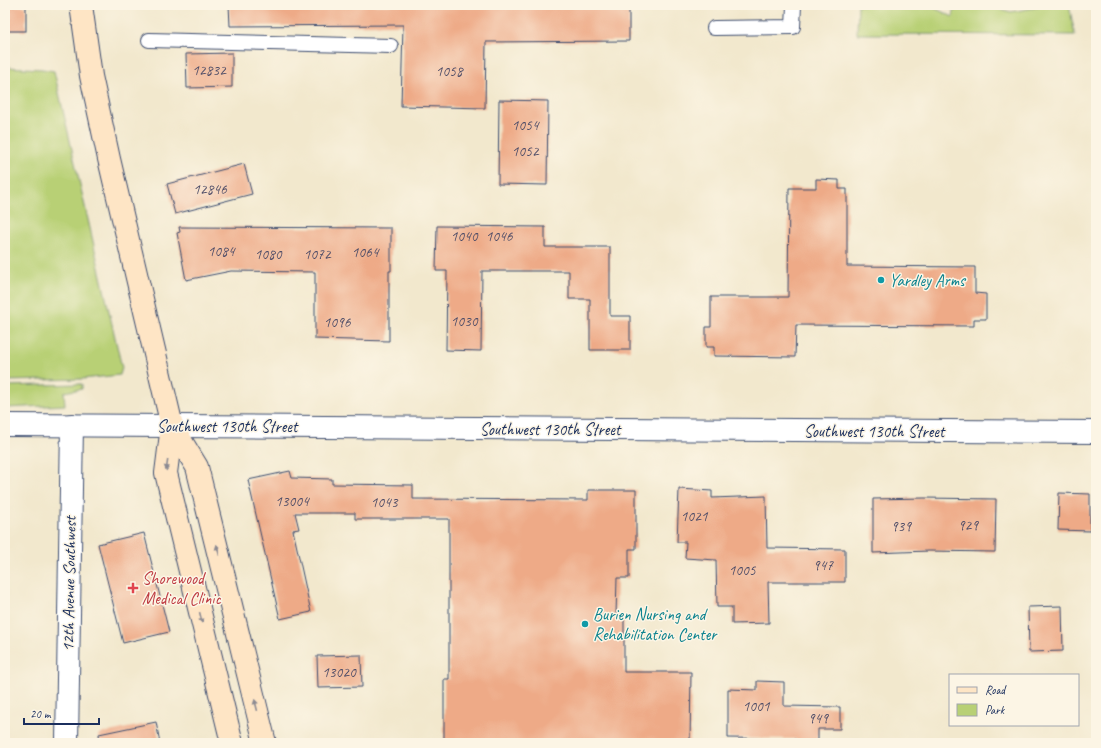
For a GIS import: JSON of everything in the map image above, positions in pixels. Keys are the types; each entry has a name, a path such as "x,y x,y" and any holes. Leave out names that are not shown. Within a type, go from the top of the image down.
{"main road":[{"path":"81,5 91,76 172,426 197,467 265,743"},
{"path":"172,426 166,473 232,743"}],"street":[{"name":"Southwest 130th Street","path":"5,425 1096,432"},
{"name":"12th Avenue Southwest","path":"67,743 72,425"}],"lane":[{"path":"714,28 794,27 794,5"},
{"path":"150,40 391,46"}],"green space":[{"path":"858,5 928,5 953,17 955,5 987,5 1011,12 1049,5 1069,5 1075,35 857,34"},
{"path":"5,67 54,71 122,368 120,375 82,379 5,381"},
{"path":"82,384 82,389 64,392 65,405 5,408 5,386"}],"building":[{"path":"229,5 629,5 629,41 486,42 485,108 401,106 403,25 230,26"},
{"path":"5,6 26,6 26,31 5,31"},
{"path":"232,53 232,87 187,88 186,54"},
{"path":"499,100 548,101 547,185 498,184"},
{"path":"244,164 252,194 175,214 167,184"},
{"name":"Yardley Arms","path":"816,179 839,180 839,189 847,189 847,266 975,267 975,293 986,294 986,319 974,319 974,326 796,325 795,357 714,356 714,347 706,347 706,327 711,327 711,297 788,297 789,188 816,188"},
{"path":"437,226 545,227 545,247 610,247 610,316 630,316 630,350 590,350 590,299 569,299 569,271 482,271 481,351 446,350 447,271 436,271"},
{"path":"179,227 391,228 391,271 389,271 389,341 315,339 315,272 231,271 186,280 177,233 180,232"},
{"name":"Burien Nursing and Rehabilitation Center","path":"290,471 292,478 332,479 332,484 413,485 413,499 588,500 588,490 636,490 636,549 629,549 629,578 617,578 616,615 624,615 624,672 691,672 690,743 444,743 444,679 449,679 449,519 355,519 355,513 295,513 299,529 293,530 311,612 280,619 248,480"},
{"path":"679,489 712,491 712,498 766,496 767,548 845,549 845,582 768,582 769,623 732,624 732,607 717,607 716,560 685,558 686,542 677,542"},
{"path":"1059,493 1090,494 1090,531 1058,530"},
{"path":"873,499 996,499 995,552 929,551 873,553"},
{"name":"Shorewood Medical Clinic","path":"144,533 169,632 123,643 98,544"},
{"path":"1062,606 1063,651 1029,652 1028,607"},
{"path":"361,655 362,687 318,688 317,656"},
{"path":"757,681 784,682 784,706 840,707 840,729 818,729 818,743 796,743 796,739 728,738 728,689 757,690"},
{"path":"156,722 160,743 100,743 99,734"}],"place":[{"name":"Yardley Arms","path":"881,280"},
{"name":"Shorewood Medical Clinic","path":"133,588"},
{"name":"Burien Nursing and Rehabilitation Center","path":"585,624"}]}
